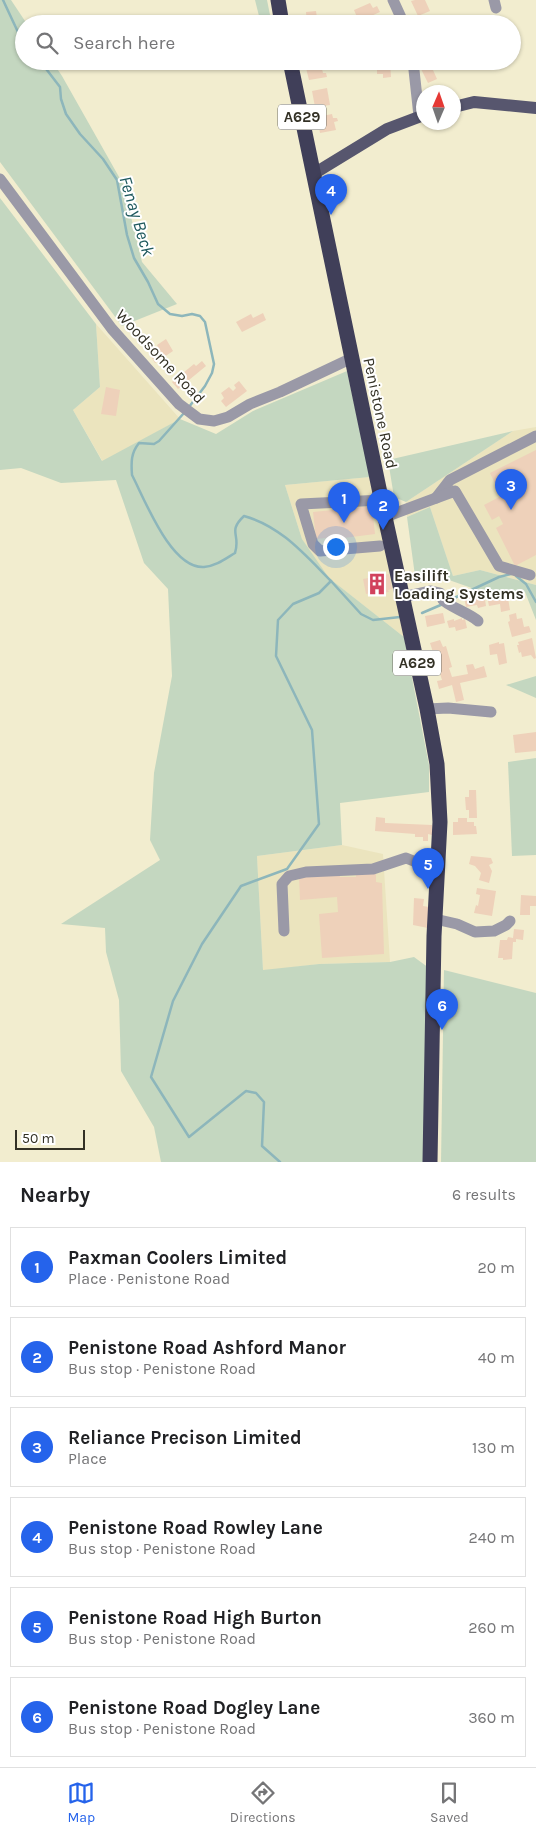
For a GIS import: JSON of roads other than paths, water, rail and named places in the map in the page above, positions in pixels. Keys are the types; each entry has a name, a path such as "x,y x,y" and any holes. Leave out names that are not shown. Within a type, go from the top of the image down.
{"highway":[{"path":"278,0 280,15"},
{"name":"Penistone Road","path":"292,70 437,764 440,822 435,919 430,1162"}],"main road":[{"path":"461,105 474,102 536,108"},
{"path":"314,173 387,129 416,118"}],"street":[{"path":"393,0 400,15"},
{"path":"414,70 416,85"},
{"name":"Woodsome Road","path":"0,179 112,329 179,404 194,416 205,421 214,421 228,417 250,404 352,358"},
{"path":"436,498 450,480 536,436"},
{"path":"385,517 455,491 499,566 530,575"},
{"path":"380,546 320,551 313,544 301,504 382,500"},
{"path":"403,597 440,592 445,602 464,611 478,621"},
{"path":"427,709 448,708 490,712"},
{"path":"284,932 282,884 289,876 306,872 373,869 406,858 416,862 428,874 437,876"},
{"path":"435,919 457,924 475,932 494,931 510,921"}],"waterway":[{"name":"Fenay Beck","path":"3,0 15,26"},
{"name":"Fenay Beck","path":"47,70 60,87 61,99 66,114 80,134 103,159 117,180 127,235 134,258 158,304 170,314 182,316 192,314 200,316 205,322 214,364 212,373 205,386 189,407"},
{"path":"184,413 159,441 154,444 139,443 134,450 132,462 132,475 160,531 170,545 192,565 204,567 216,564 235,553 237,541 235,530 239,521 244,516 270,527 292,542 331,581 319,593 293,604 278,620 276,656 312,730 319,824 287,869 241,886 202,944 173,1001 151,1077 189,1137 246,1091 256,1093 264,1102 262,1146 280,1162"},
{"path":"450,600 499,577 511,574"},
{"path":"516,576 526,584 536,602"},
{"path":"331,581 361,614 373,620 400,617"},
{"path":"422,613 443,604"}],"place":[{"name":"Penistone Road Rowley Lane","path":"331,215"},
{"name":"Reliance Precison Limited","path":"511,510"},
{"name":"Paxman Coolers Limited","path":"344,523"},
{"name":"Penistone Road Ashford Manor","path":"383,530"},
{"name":"Easilift Loading Systems","path":"377,584"},
{"name":"Penistone Road High Burton","path":"428,889"},
{"name":"Penistone Road Dogley Lane","path":"442,1030"}]}
